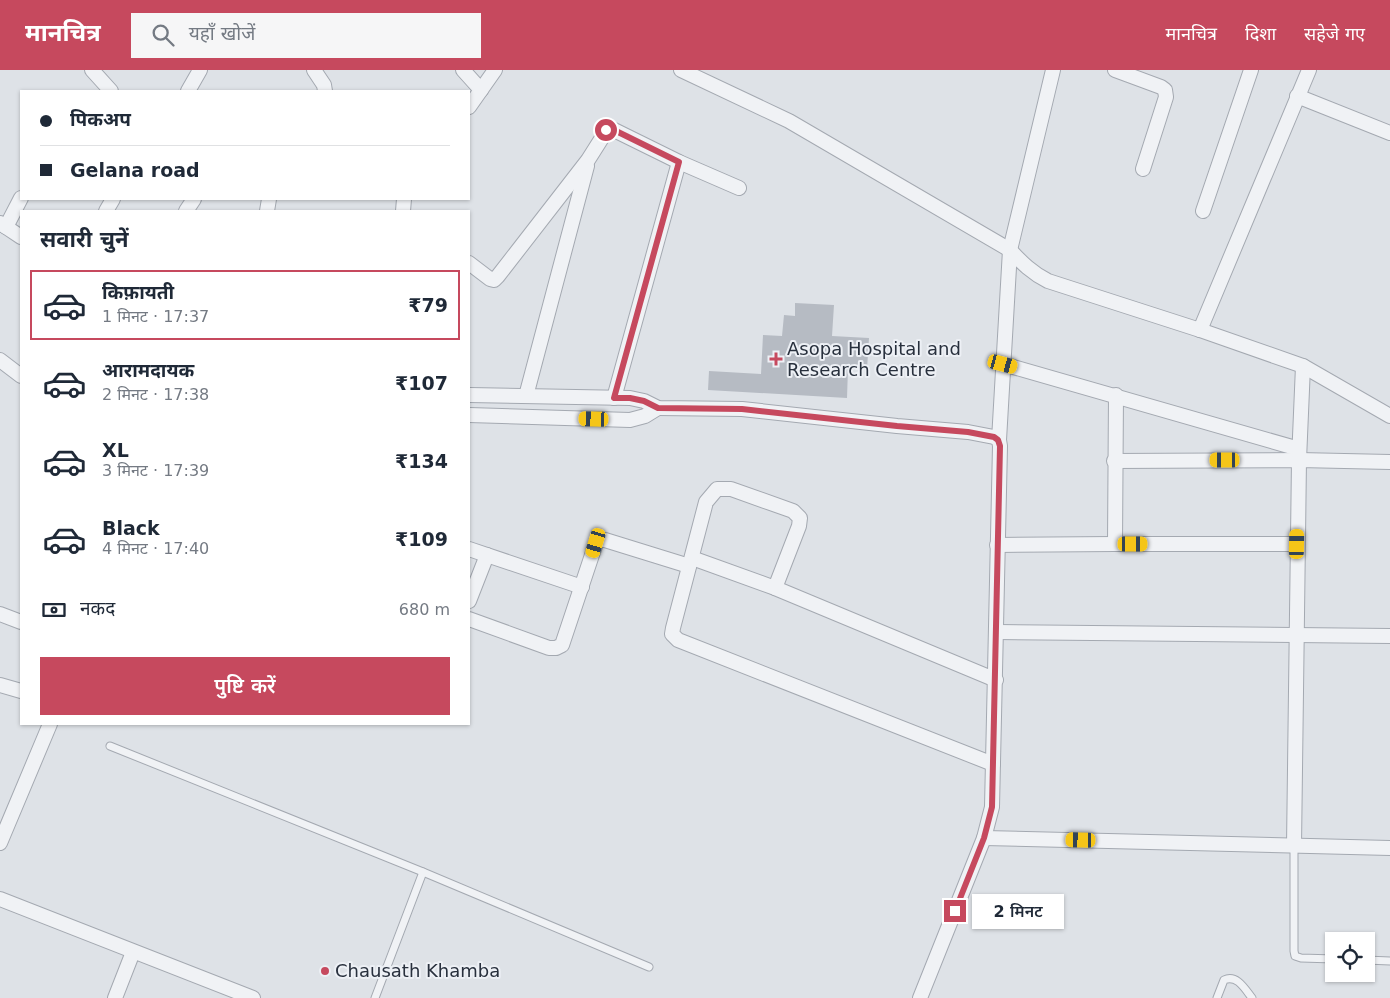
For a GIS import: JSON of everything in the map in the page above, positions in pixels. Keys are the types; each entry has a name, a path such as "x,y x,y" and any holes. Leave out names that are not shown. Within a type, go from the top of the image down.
{"street":[{"path":"92,70 108,88"},
{"path":"108,88 110,70"},
{"path":"189,90 200,70"},
{"path":"314,70 324,85 325,90"},
{"path":"464,70 481,90"},
{"path":"470,105 495,70"},
{"path":"681,70 789,121 1010,250 1027,268 1048,281 1200,330 1303,366 1390,416"},
{"path":"920,998 984,838 992,807 997,632 1000,446 998,440 1010,250 1054,70"},
{"path":"1115,70 1165,90 1166,97 1143,169"},
{"path":"1203,211 1252,70"},
{"path":"1200,330 1309,70"},
{"path":"1297,96 1390,132"},
{"path":"470,264 494,280 588,160 606,130 610,128 679,162 739,188"},
{"path":"526,396 588,160"},
{"path":"614,398 679,162"},
{"path":"20,200 3,225 20,236"},
{"path":"0,360 20,375"},
{"path":"1003,364 1116,396 1299,454"},
{"path":"1294,846 1297,544 1303,366"},
{"path":"470,395 630,398 644,401 658,408 742,409 968,432 994,437 998,440"},
{"path":"1115,544 1114,461 1116,396"},
{"path":"470,415 630,420 645,416 658,408"},
{"path":"1114,461 1299,454 1390,462"},
{"path":"775,588 799,526 800,518 793,511 731,489 717,489 706,502 673,628 672,634 678,640 993,764"},
{"path":"470,619 549,648 562,646 596,543 599,540 605,540 691,562 775,588 996,680"},
{"path":"997,545 1297,544"},
{"path":"470,548 582,587"},
{"path":"470,598 487,555"},
{"path":"0,614 20,622"},
{"path":"997,632 1390,636"},
{"path":"0,684 20,691"},
{"path":"1,840 50,725"},
{"path":"984,838 1390,848"},
{"path":"0,899 253,998"},
{"path":"115,998 133,952"}],"lane":[{"path":"110,746 423,872 649,968"},
{"path":"1294,846 1294,951 1296,956 1301,958 1325,959"},
{"path":"375,998 423,872"},
{"path":"1375,960 1390,961"},
{"path":"1217,998 1224,980 1229,978 1235,979 1252,998"}],"building":[{"path":"795,303 834,305 832,336 869,338 867,369 848,368 847,398 708,390 709,371 761,374 763,335 782,336 784,315 795,316"}],"place":[{"name":"Asopa Hospital and Research Centre","path":"776,359"},
{"name":"Chausath Khamba","path":"325,971"}],"route":[{"path":"606,130 610,128 679,162 614,398 630,398 644,401 658,408 705,407 742,409 968,432 994,437 998,440 1000,446 997,632 992,807 984,838 955,911"}]}
